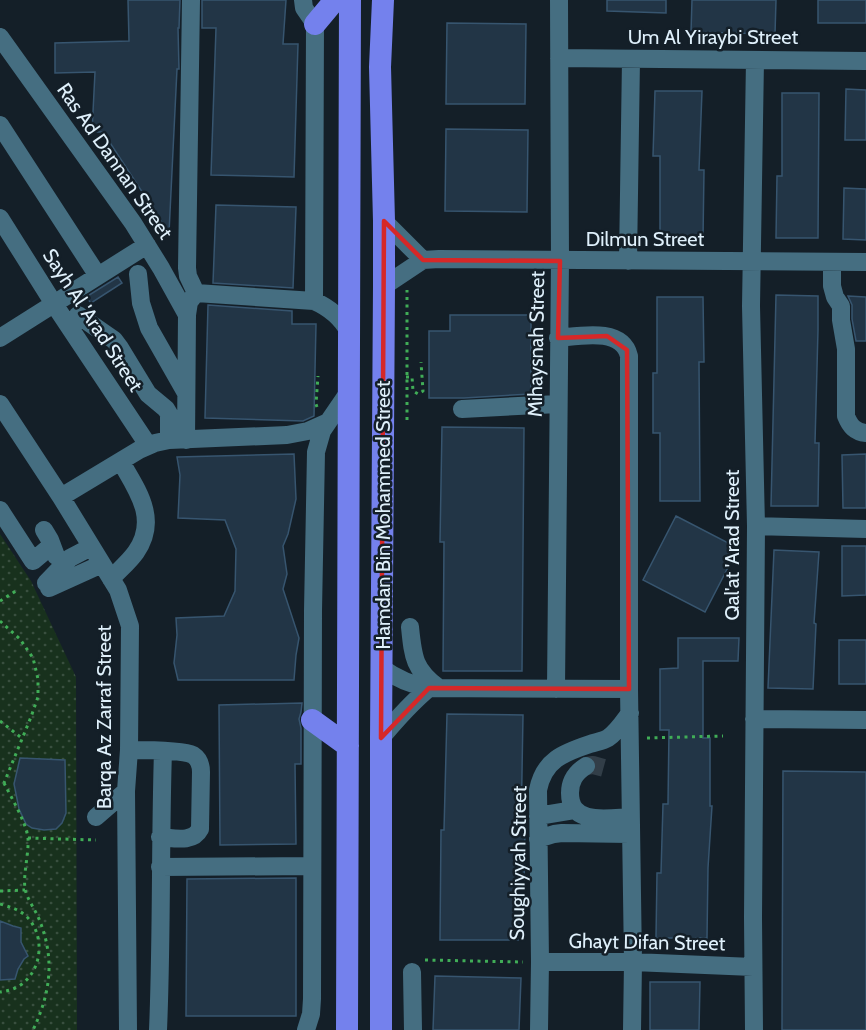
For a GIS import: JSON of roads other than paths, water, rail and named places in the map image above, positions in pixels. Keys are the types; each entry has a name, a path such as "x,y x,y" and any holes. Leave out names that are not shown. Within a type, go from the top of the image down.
{"main road":[{"path":"315,24 335,0"},
{"name":"Hamdan Bin Mohammed Street","path":"347,1030 350,0"},
{"name":"Hamdan Bin Mohammed Street","path":"381,1030 384,221 380,67 383,0"},
{"path":"380,67 399,0"},
{"path":"312,720 348,746"}],"street":[{"path":"191,0 187,260 188,276 196,293"},
{"path":"303,0 304,8 315,24 314,301"},
{"name":"Mihaysnah Street","path":"556,689 560,261 559,0"},
{"name":"Ras Ad Dannan Street","path":"0,37 147,245 187,315"},
{"name":"Um Al Yiraybi Street","path":"559,58 866,61"},
{"path":"628,261 631,59"},
{"name":"Qal'at 'Arad Street","path":"754,1030 756,526 752,262 755,60"},
{"path":"0,125 98,276"},
{"name":"Sayh Al 'Arad Street","path":"0,218 148,445"},
{"path":"384,221 423,260 384,286"},
{"path":"0,338 147,245"},
{"path":"161,268 175,266 187,260"},
{"name":"Dilmun Street","path":"423,260 866,262"},
{"path":"832,262 832,286 841,306 846,349 846,416 849,424 866,433"},
{"path":"138,274 141,303 149,328 187,395"},
{"path":"196,293 314,301 331,310 349,332"},
{"path":"178,440 187,395 187,315 189,302 196,293"},
{"path":"78,315 114,340 148,394 166,409 178,440"},
{"path":"558,338 607,336 622,342 629,356 632,1030"},
{"path":"306,1030 312,999 312,720 316,455 319,439 326,423 348,393"},
{"name":"Barqa Az Zarraf Street","path":"0,404 118,590 130,626 129,750 126,791 128,1030"},
{"path":"462,409 558,404"},
{"path":"61,497 154,442 287,435 308,431 326,423"},
{"path":"287,435 316,455"},
{"path":"91,547 64,563 47,585 107,572 132,557 138,549 143,539 146,519 142,498 120,462"},
{"path":"0,510 33,561 48,537 57,558 64,563"},
{"path":"756,526 866,529"},
{"path":"410,627 415,659 421,673 434,688"},
{"path":"382,668 404,682 434,688 629,689"},
{"path":"381,738 404,712 434,688"},
{"name":"Soughiyyah Street","path":"539,1030 538,790 540,780 550,763 567,752 608,738 630,713"},
{"path":"754,718 866,720"},
{"path":"608,738 622,748 631,762"},
{"path":"129,750 189,754 200,763 200,829 198,833 191,838 160,837"},
{"path":"158,1030 163,751"},
{"path":"586,766 571,782 570,798 574,810 585,817 630,825"},
{"path":"96,818 126,791"},
{"path":"538,816 574,810"},
{"path":"538,839 554,834 630,825"},
{"path":"160,867 311,866"},
{"name":"Ghayt Difan Street","path":"540,962 633,962 753,967"},
{"path":"413,1030 415,966"},
{"path":"128,977 160,974"}],"tunnel":[{"path":"586,766 604,768"}]}
